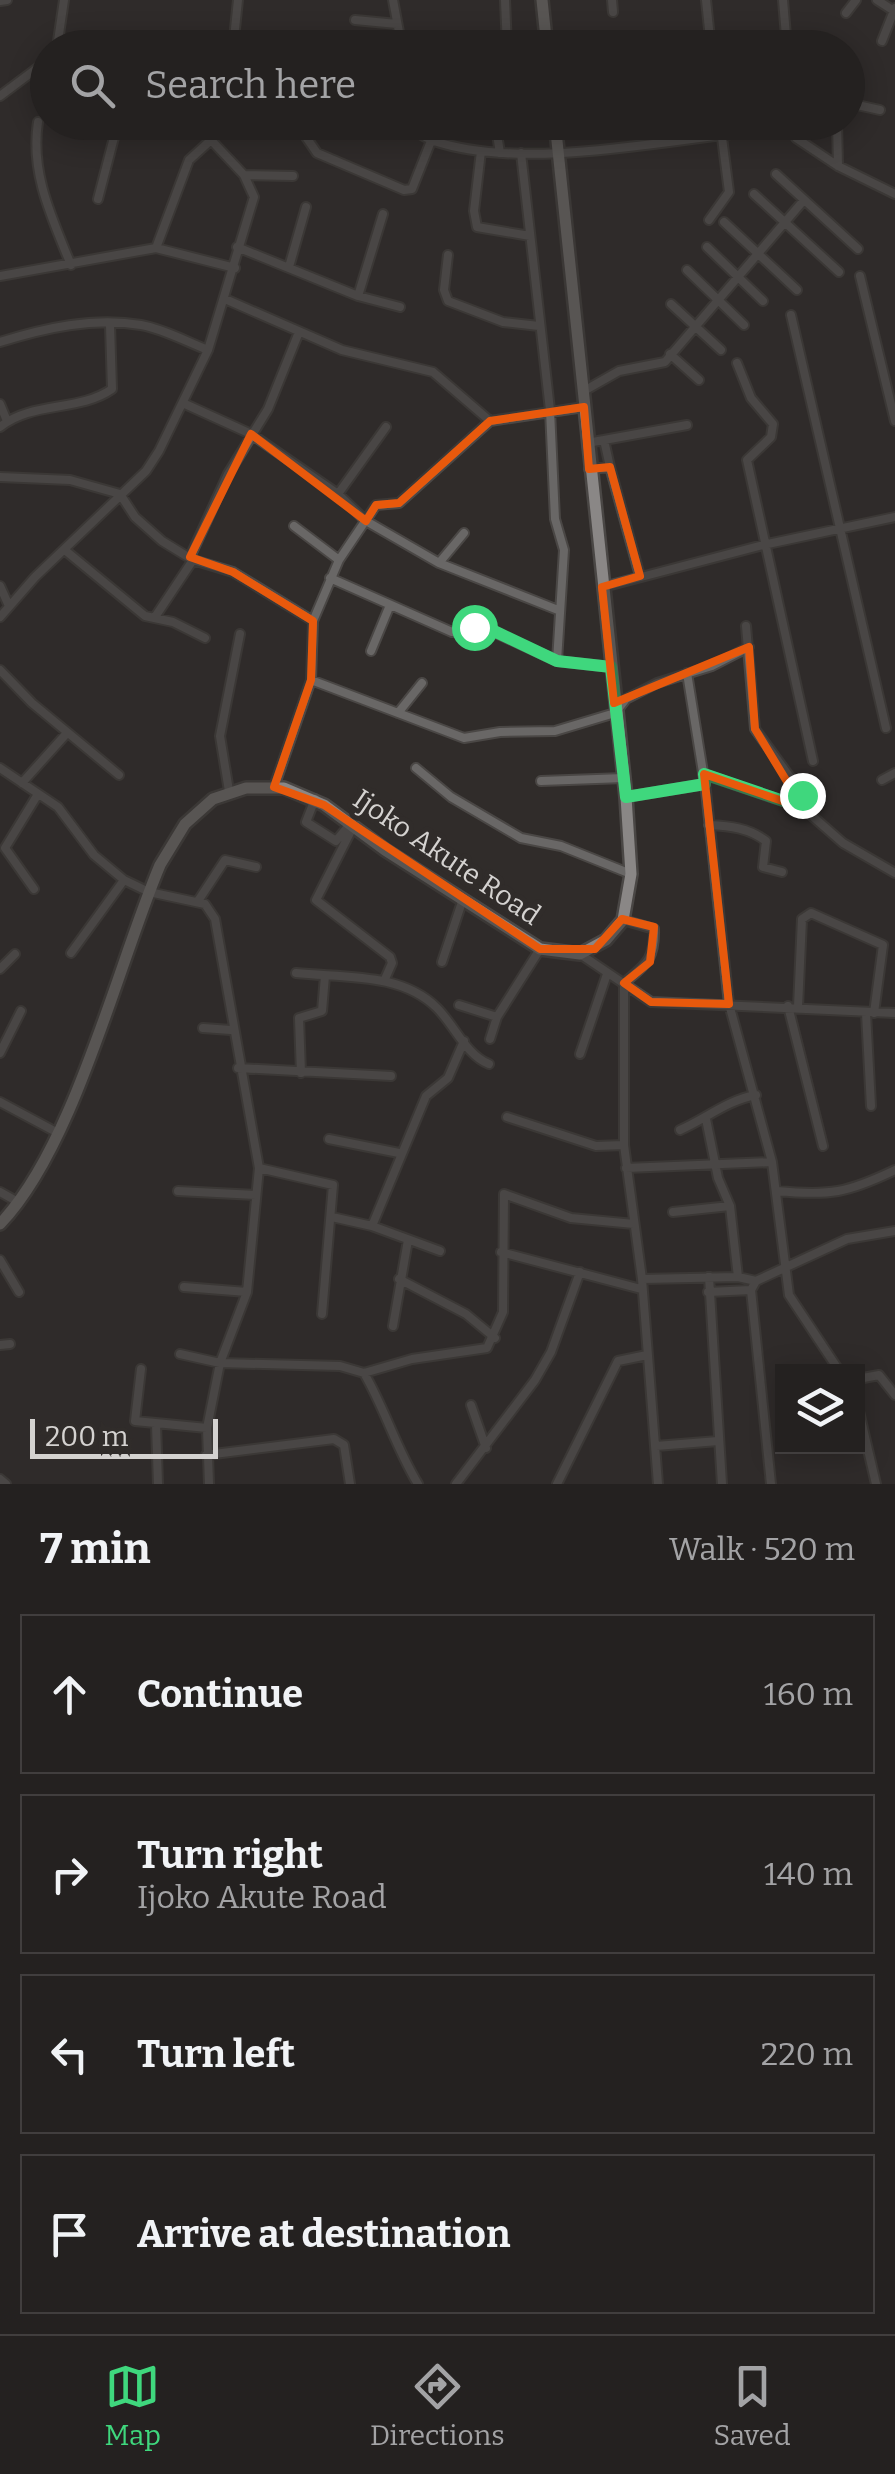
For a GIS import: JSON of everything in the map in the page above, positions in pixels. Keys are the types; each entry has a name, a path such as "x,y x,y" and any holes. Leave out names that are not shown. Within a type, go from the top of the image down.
{"main road":[{"path":"542,0 545,30"},
{"path":"557,140 632,874 623,920 606,940 580,954"},
{"name":"Ijoko Akute Road","path":"0,1224 18,1202 58,1133 149,892 185,824 229,792 274,787 315,799 540,949 580,954"}],"street":[{"path":"59,30 64,0"},
{"path":"234,30 238,0"},
{"path":"393,0 398,30"},
{"path":"504,0 506,30"},
{"path":"612,0 614,12"},
{"path":"706,0 708,30"},
{"path":"783,0 786,30"},
{"path":"846,13 856,0"},
{"path":"878,0 894,10 882,41"},
{"path":"355,20 396,24"},
{"path":"0,96 30,74"},
{"path":"865,107 880,110"},
{"path":"35,140 42,190 71,265"},
{"path":"98,199 113,140"},
{"path":"0,617 146,471 185,404 208,350 254,197 244,175 211,140 189,160 156,248"},
{"path":"308,140 317,153 404,190 412,189 431,140 481,152 521,153 680,140"},
{"path":"498,140 500,153"},
{"path":"709,220 728,198 721,140"},
{"path":"799,140 838,166 892,192 895,180"},
{"path":"837,140 838,166"},
{"path":"481,152 474,211 477,227 530,236"},
{"path":"521,153 550,410 555,519 564,550 557,661"},
{"path":"776,174 858,249"},
{"path":"244,175 292,176"},
{"path":"754,194 839,272"},
{"path":"582,392 610,374 656,366 670,354 804,200"},
{"path":"289,268 306,207"},
{"path":"358,296 383,214"},
{"path":"724,222 797,290"},
{"path":"238,247 358,296 400,307"},
{"path":"708,247 763,300"},
{"path":"0,276 156,248 235,268"},
{"path":"448,255 444,290 448,301 503,322 539,326"},
{"path":"688,270 744,325"},
{"path":"860,276 895,421"},
{"path":"224,299 342,350 432,372 490,421"},
{"path":"671,304 721,350"},
{"path":"791,315 886,728"},
{"path":"0,342 76,324 110,324 145,326 208,350"},
{"path":"0,404 3,424 44,408 100,398 112,389 110,324"},
{"path":"156,617 191,558 251,434 268,409 299,332"},
{"path":"670,354 699,380"},
{"path":"736,363 746,390 774,430 747,460 813,760"},
{"path":"185,404 251,434 338,494 366,521 439,564 558,610"},
{"path":"274,787 312,680 313,621 339,560 376,506 399,503 490,421 584,407"},
{"path":"587,442 687,424"},
{"path":"338,494 386,427"},
{"path":"604,440 640,576"},
{"path":"589,469 610,467"},
{"path":"0,477 70,480 120,494 135,517 162,541 191,558 233,572 313,621"},
{"path":"602,587 763,544 895,517"},
{"path":"294,526 339,560"},
{"path":"439,564 464,534"},
{"path":"66,551 136,610 204,638"},
{"path":"330,578 452,632 483,626 557,661 611,667"},
{"path":"0,586 8,606"},
{"path":"371,652 390,605"},
{"path":"746,626 755,730 796,784 804,808"},
{"path":"229,792 220,736 240,634"},
{"path":"312,680 464,738 500,732 555,731 616,713 626,699 749,647"},
{"path":"0,670 119,775"},
{"path":"687,673 704,779 729,1004 772,1162 777,1191 776,1221 789,1296 835,1364"},
{"path":"398,713 422,683"},
{"path":"22,783 67,733"},
{"path":"0,768 58,807 94,856 124,880 149,892 198,900 215,919 224,950 231,1030 259,1168 248,1292 220,1363 208,1428 209,1484"},
{"path":"416,768 451,797 521,838 561,846 632,874"},
{"path":"882,780 895,773"},
{"path":"541,781 624,778"},
{"path":"626,797 704,779 804,808 842,843 895,873"},
{"path":"34,889 5,848 38,794"},
{"path":"315,799 306,822 336,841 352,825"},
{"path":"352,825 316,900 390,957 392,963 384,980"},
{"path":"709,825 734,826 759,836 766,841 760,862 782,872"},
{"path":"198,900 225,860 256,866"},
{"path":"72,953 124,880"},
{"path":"442,962 463,900"},
{"path":"823,1146 793,1006 802,920 811,914 883,945 870,1013 870,1106"},
{"path":"623,920 654,929 654,946 642,973 624,983"},
{"path":"490,1038 497,1017 540,949"},
{"path":"0,969 14,954"},
{"path":"580,954 651,1002 895,1014"},
{"path":"296,973 384,980 420,994 477,1060 489,1064"},
{"path":"580,1054 607,974"},
{"path":"301,1073 299,1018 322,1012 325,976"},
{"path":"624,983 624,1146 642,1284 658,1484"},
{"path":"459,1004 497,1017"},
{"path":"0,1054 21,1010"},
{"path":"204,1028 231,1030"},
{"path":"372,1226 399,1153 426,1096 448,1078 464,1041"},
{"path":"238,1068 390,1076"},
{"path":"680,1130 706,1119 729,1101 756,1095"},
{"path":"0,1102 58,1133"},
{"path":"507,1117 596,1146 624,1146"},
{"path":"706,1119 714,1163 730,1206 738,1276"},
{"path":"329,1139 399,1153"},
{"path":"626,1168 772,1162"},
{"path":"259,1168 331,1182 332,1217 322,1314"},
{"path":"777,1191 829,1196 855,1190 895,1170"},
{"path":"178,1191 256,1194"},
{"path":"0,1192 18,1202"},
{"path":"180,1354 220,1363 340,1366 364,1373 412,1359 487,1348 504,1312 504,1194 570,1218 634,1224"},
{"path":"673,1212 730,1206"},
{"path":"332,1217 372,1226 440,1251"},
{"path":"502,1252 642,1284 738,1276 756,1281 847,1239 895,1231"},
{"path":"393,1326 408,1240"},
{"path":"0,1260 19,1292"},
{"path":"456,1484 486,1448 551,1352 580,1272"},
{"path":"709,1277 722,1484"},
{"path":"400,1279 466,1314 495,1338"},
{"path":"756,1281 751,1290 771,1484"},
{"path":"184,1287 248,1292"},
{"path":"708,1292 751,1290"},
{"path":"557,1484 618,1361 647,1355"},
{"path":"142,1369 135,1420 208,1428"},
{"path":"364,1373 396,1448 418,1484"},
{"path":"865,1376 879,1375 895,1395"},
{"path":"471,1404 486,1448"},
{"path":"156,1424 158,1484"},
{"path":"865,1437 876,1484"},
{"path":"206,1455 340,1440 350,1484"},
{"path":"656,1446 718,1441"},
{"path":"0,1479 6,1484"}],"highlighted area":[{"path":"584,407 589,469 610,467 640,576 602,587 614,703 749,647 755,729 803,808 704,774 729,1004 651,1002 624,983 650,962 654,927 622,919 595,949 540,949 324,805 274,787 311,680 313,621 233,572 190,557 251,434 366,521 376,505 399,503 490,421"}],"route":[{"path":"474,627 483,626 557,661 611,667 626,797 705,784 704,774 804,808 802,795"}]}
